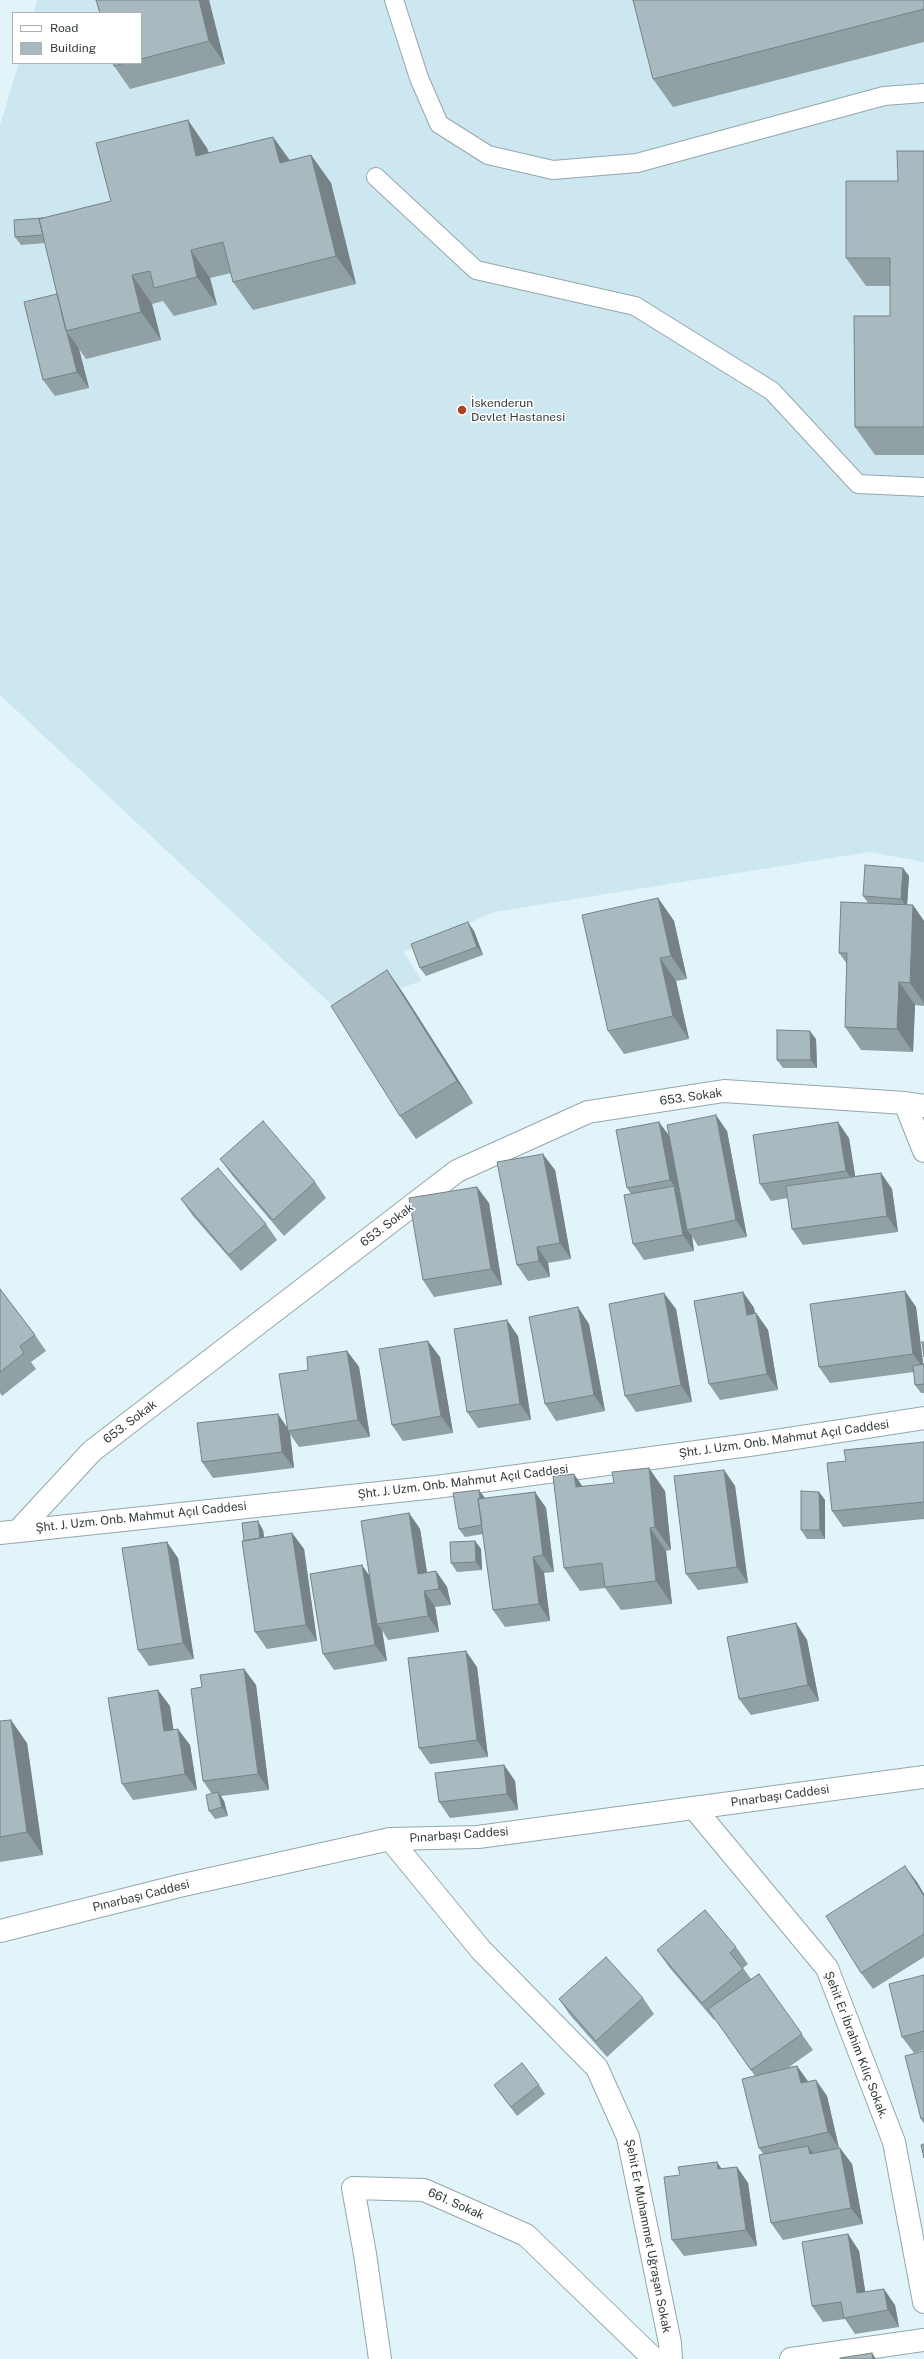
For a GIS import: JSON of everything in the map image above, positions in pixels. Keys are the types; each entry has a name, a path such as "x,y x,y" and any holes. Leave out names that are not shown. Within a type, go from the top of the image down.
{"street":[{"name":"653. Sokak","path":"10,1532 92,1451 457,1171 588,1112 724,1091 915,1104"},
{"path":"915,1104 924,1151"},
{"name":"Şht. J. Uzm. Onb. Mahmut Açıl Caddesi","path":"10,1532 436,1487 756,1444 924,1418"},
{"name":"Pınarbaşı Caddesi","path":"0,1931 179,1886 390,1839 478,1837 924,1777"},
{"name":"Şehit Er İbrahim Kılıç Sokak.","path":"694,1808 827,1968 894,2142 924,2302"},
{"name":"Şehit Er Muhammet Uğraşan Sokak","path":"390,1839 481,1950 597,2068 628,2137 670,2343 671,2359"},
{"name":"661. Sokak","path":"380,2359 366,2254 353,2188 424,2190 526,2235 654,2359"},
{"path":"791,2359 924,2340"}],"lane":[{"path":"394,0 419,78 439,124 488,155 553,170 637,163 884,96 924,93"},
{"path":"376,177 476,270 635,306 772,391 858,484 924,487"}],"shaded area":[{"name":"İskenderun Devlet Hastanesi","path":"37,0 924,0 924,862 869,852 494,912 404,952 422,981 335,1008 0,695 0,125 19,64 142,64 142,12 34,12"}],"building":[{"path":"96,0 199,0 209,41 142,59 142,12 100,12"},
{"path":"633,0 924,0 924,9 653,79"},
{"path":"188,120 196,156 273,137 280,163 311,155 336,256 233,282 223,242 191,250 197,277 154,288 150,271 132,275 141,312 66,331 39,219 111,201 96,143"},
{"path":"897,151 924,151 924,427 855,427 854,316 890,316 890,258 846,258 846,181 898,181"},
{"path":"43,218 39,219 43,235 15,237 14,220"},
{"path":"57,294 77,372 43,380 24,302"},
{"path":"865,865 903,868 901,899 863,896"},
{"path":"658,898 671,956 660,958 673,1016 608,1031 582,915"},
{"path":"841,902 913,905 910,983 899,982 897,1029 845,1027 847,953 839,953"},
{"path":"468,922 477,947 420,968 411,944"},
{"path":"387,970 457,1081 400,1116 331,1006"},
{"path":"777,1030 810,1031 811,1060 777,1060"},
{"path":"716,1115 736,1220 687,1230 667,1125"},
{"path":"263,1121 315,1182 273,1220 220,1159"},
{"path":"659,1122 670,1180 627,1188 616,1130"},
{"path":"838,1122 846,1171 760,1184 753,1135"},
{"path":"543,1154 560,1243 537,1247 539,1261 517,1265 497,1162"},
{"path":"218,1168 266,1224 229,1255 181,1199"},
{"path":"881,1173 887,1216 792,1229 786,1186"},
{"path":"674,1186 683,1235 633,1244 624,1195"},
{"path":"477,1187 491,1269 423,1280 409,1198"},
{"path":"0,1289 35,1335 20,1346 24,1353 0,1372"},
{"path":"905,1291 913,1354 819,1367 810,1304"},
{"path":"743,1292 747,1315 756,1313 767,1374 709,1384 694,1301"},
{"path":"664,1293 681,1385 625,1396 609,1304"},
{"path":"578,1307 594,1395 545,1404 529,1317"},
{"path":"507,1320 520,1404 467,1412 454,1329"},
{"path":"428,1341 441,1416 392,1425 379,1349"},
{"path":"922,1342 924,1342 924,1357"},
{"path":"347,1351 358,1420 288,1431 279,1374 308,1370 307,1357"},
{"path":"924,1364 924,1384 915,1385 913,1366"},
{"path":"278,1414 282,1452 202,1462 197,1423"},
{"path":"924,1442 924,1502 832,1511 827,1463 846,1461 844,1450"},
{"path":"649,1468 655,1527 650,1528 656,1581 605,1587 602,1563 564,1568 553,1476 574,1474 576,1487 614,1483 612,1472"},
{"path":"724,1470 737,1567 686,1574 674,1476"},
{"path":"479,1490 480,1499 478,1499 482,1525 459,1529 453,1493"},
{"path":"801,1491 819,1492 820,1530 801,1530"},
{"path":"535,1492 543,1555 533,1557 539,1604 493,1610 478,1499"},
{"path":"409,1513 418,1574 436,1571 439,1589 424,1591 428,1616 377,1624 361,1521"},
{"path":"258,1521 260,1538 244,1541 242,1523"},
{"path":"292,1533 306,1625 255,1632 242,1541"},
{"path":"475,1541 476,1562 451,1563 450,1542"},
{"path":"167,1542 183,1643 138,1650 122,1548"},
{"path":"362,1565 375,1645 323,1654 310,1574"},
{"path":"796,1623 808,1685 739,1699 727,1637"},
{"path":"466,1651 477,1740 419,1748 408,1658"},
{"path":"244,1669 258,1774 203,1781 191,1689 202,1687 200,1675"},
{"path":"158,1690 164,1731 178,1729 185,1774 122,1784 108,1698"},
{"path":"11,1720 27,1832 0,1837 0,1721"},
{"path":"504,1765 507,1794 439,1802 435,1773"},
{"path":"218,1792 222,1807 209,1811 206,1795"},
{"path":"905,1866 924,1896 924,1934 861,1973 826,1916"},
{"path":"705,1910 736,1947 730,1953 743,1969 702,2003 657,1950"},
{"path":"606,1957 643,1998 596,2041 559,1999"},
{"path":"759,1974 802,2034 751,2070 708,2009"},
{"path":"924,1975 924,2031 902,2037 889,1984"},
{"path":"924,2051 924,2118 921,2119 905,2056"},
{"path":"522,2063 539,2085 511,2107 494,2085"},
{"path":"797,2066 801,2083 816,2080 828,2132 759,2148 742,2079"},
{"path":"924,2144 924,2158 921,2145"},
{"path":"808,2146 810,2154 840,2148 851,2208 771,2223 759,2155"},
{"path":"717,2162 718,2169 737,2167 746,2230 672,2240 664,2177 680,2175 678,2167"},
{"path":"848,2234 857,2293 884,2289 888,2310 844,2318 841,2302 812,2306 802,2242"},
{"path":"872,2353 873,2359 840,2359 840,2358"}],"place":[{"name":"İskenderun Devlet Hastanesi","path":"462,410"}]}
